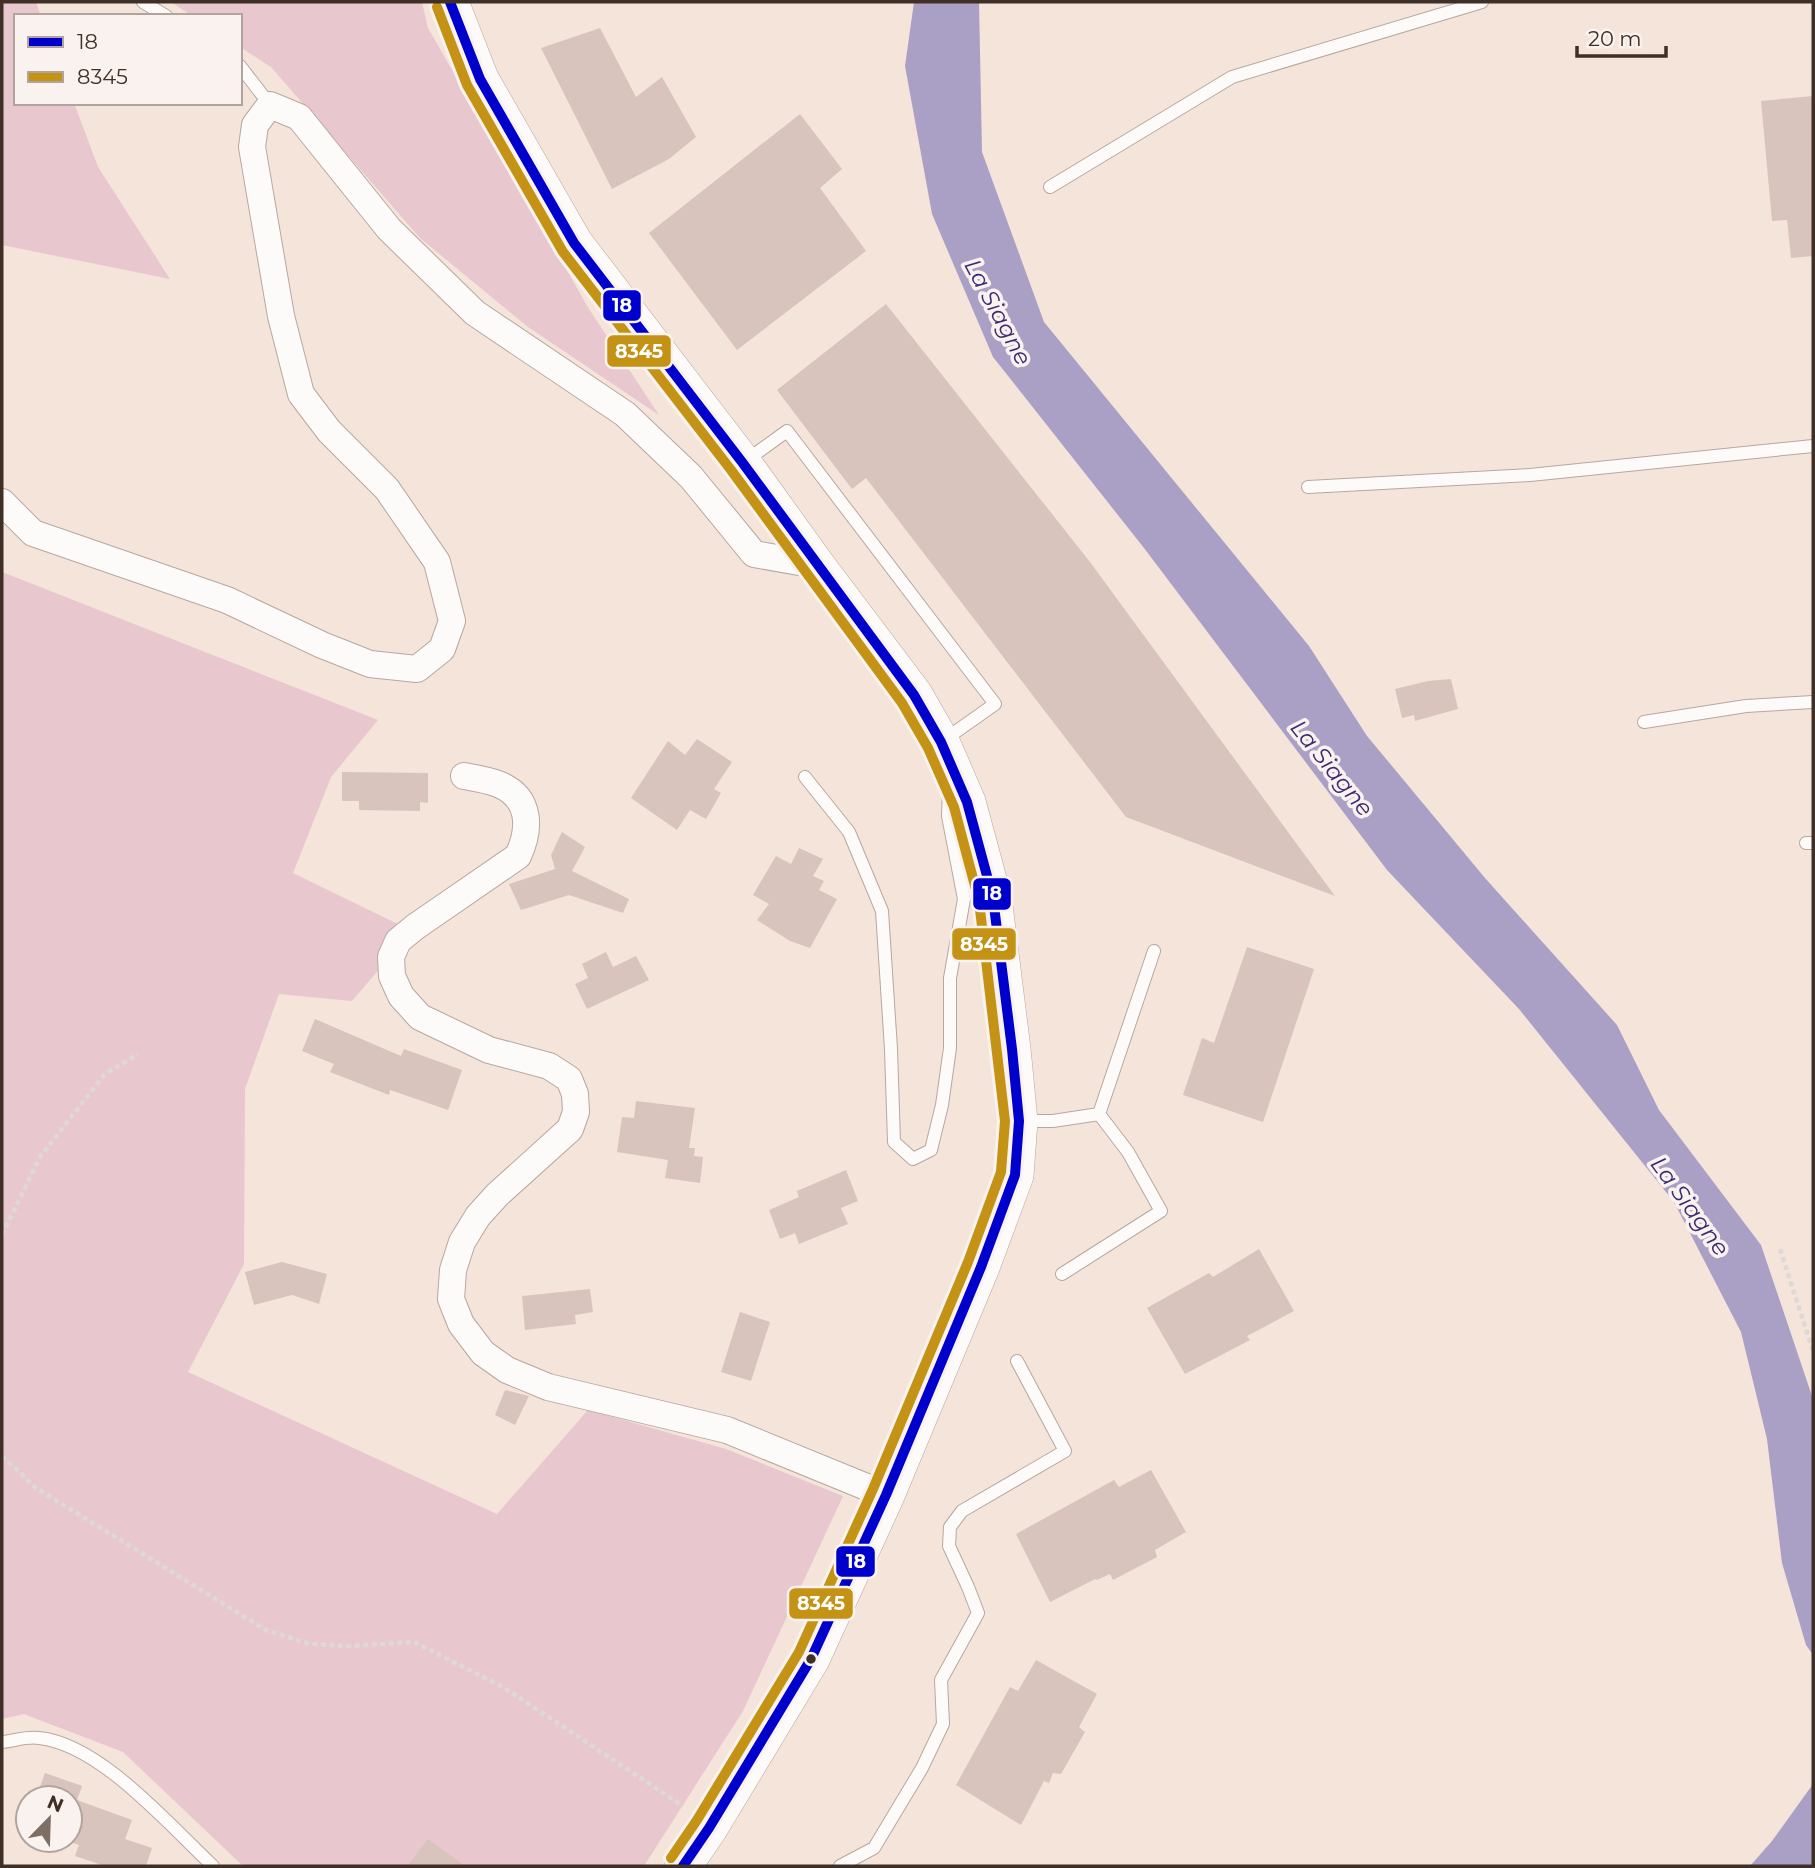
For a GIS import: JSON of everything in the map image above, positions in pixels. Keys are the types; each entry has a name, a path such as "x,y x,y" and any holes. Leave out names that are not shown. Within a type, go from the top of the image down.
{"main road":[{"path":"450,2 480,79 574,243 914,695 946,754 967,802 993,898 1012,1048 1019,1121 1015,1175 981,1267 886,1495 811,1659 709,1828 683,1866"}],"street":[{"path":"2,502 33,533 227,600 322,645 370,664 417,669 442,649 452,621 437,562 387,488 329,431 301,394 281,316 252,147 255,125 270,105 299,117 388,229 475,313 625,414 691,477 754,554 816,565"},
{"path":"464,776 499,784 517,797 527,818 526,838 518,856 398,941 391,957 392,976 401,996 420,1017 489,1050 549,1066 569,1079 575,1094 576,1112 569,1129 497,1195 478,1216 462,1241 453,1270 451,1298 461,1324 483,1353 507,1370 548,1387 727,1430 886,1495"}],"lane":[{"path":"143,2 163,14"},
{"path":"1050,187 1232,77 1482,2"},
{"path":"242,69 270,105"},
{"path":"742,463 787,432 995,704 946,754 948,816 964,899 950,978 950,1048 942,1105 931,1150 913,1159 894,1142 882,911 849,832 805,777"},
{"path":"1308,487 1530,475 1813,446"},
{"path":"1644,722 1746,706 1813,702"},
{"path":"1099,1114 1154,951"},
{"path":"1019,1121 1053,1121 1099,1114"},
{"path":"1062,1274 1161,1211 1128,1152 1099,1114"},
{"path":"840,1866 874,1849 922,1769 943,1724 941,1680 978,1613 949,1546 950,1527 962,1511 1065,1451 1017,1361"},
{"path":"2,1742 38,1737 71,1747 107,1767 213,1866"}],"path":[{"path":"2,1235 40,1157 105,1074 138,1054"},
{"path":"1780,1249 1813,1351"},
{"path":"2,1456 36,1488 266,1630 310,1644 349,1646 414,1642 502,1687 646,1780 709,1828"}],"shaded area":[{"path":"2,2 36,2 40,14 14,14 14,105 75,105 98,167 170,279 2,245"},
{"path":"171,2 422,2 428,28 589,309 659,415 528,327 420,238 271,67 242,48 242,14 189,14"},
{"path":"2,572 378,720 331,777 293,873 412,931 352,1001 279,994 245,1089 244,1264 188,1372 497,1514 588,1410 726,1449 843,1496 743,1711 644,1866 243,1866 123,1752 24,1714 2,1719"}],"water":[{"name":"La Siagne","path":"914,2 979,2 982,152 1044,322 1309,646 1367,736 1485,878 1617,1025 1659,1110 1761,1245 1813,1399 1813,1655 1806,1645 1782,1563 1767,1439 1741,1332 1674,1202 1519,1009 1387,870 1144,548 993,357 932,214 905,66"},
{"path":"1813,1784 1813,1866 1750,1866 1772,1841"}],"building":[{"path":"600,28 636,97 662,77 696,137 669,159 612,189 541,48"},
{"path":"1813,96 1813,256 1791,258 1787,220 1772,221 1761,101"},
{"path":"800,114 842,169 820,188 866,251 737,350 649,233"},
{"path":"886,304 1090,562 1335,896 1126,817 866,478 852,489 777,390"},
{"path":"1451,679 1458,709 1415,721 1414,715 1402,718 1395,689"},
{"path":"697,739 732,762 714,789 721,793 706,819 690,810 677,830 631,798 668,741 685,755"},
{"path":"342,772 428,773 428,803 420,802 420,811 359,810 359,801 342,801"},
{"path":"562,832 585,847 572,871 629,899 623,913 569,895 521,910 509,884 555,869 551,855"},
{"path":"799,848 823,859 813,876 824,881 819,890 837,899 810,948 790,941 757,920 769,904 753,895 776,856 791,864"},
{"path":"1247,947 1314,969 1263,1122 1183,1095 1202,1038 1214,1043"},
{"path":"606,952 613,967 636,956 649,980 587,1009 575,984 588,978 582,964"},
{"path":"315,1019 401,1056 404,1049 462,1070 448,1110 390,1090 389,1095 330,1072 334,1064 302,1051"},
{"path":"636,1101 695,1108 689,1148 695,1148 694,1156 703,1157 700,1183 665,1178 668,1160 617,1152 622,1117 634,1118"},
{"path":"846,1170 858,1201 841,1208 848,1224 799,1244 795,1233 780,1239 769,1210 799,1197 797,1191"},
{"path":"1259,1249 1294,1311 1247,1336 1250,1340 1185,1374 1147,1308 1209,1273 1213,1277"},
{"path":"282,1262 327,1274 319,1304 292,1295 254,1305 245,1272"},
{"path":"590,1289 593,1312 575,1315 576,1324 525,1330 522,1296"},
{"path":"740,1312 770,1322 751,1381 721,1372"},
{"path":"505,1390 529,1396 515,1425 495,1415"},
{"path":"1151,1470 1186,1532 1155,1550 1157,1557 1113,1580 1110,1574 1095,1579 1050,1602 1016,1534 1114,1480 1119,1487"},
{"path":"1036,1660 1097,1694 1079,1727 1085,1732 1061,1774 1053,1773 1049,1783 1044,1781 1021,1825 956,1785 1010,1687 1018,1691"},
{"path":"45,1773 76,1784 41,1784"},
{"path":"84,1803 132,1820 125,1839 152,1848 146,1866 105,1866 75,1856 84,1854"},
{"path":"428,1839 465,1866 407,1866"}],"transit line":[{"name":"18","path":"450,2 480,79 574,243 742,462 914,695 941,742 967,802 993,898 1012,1049 1019,1121 1015,1175 981,1267 886,1495 811,1659 709,1828 683,1866"},
{"name":"8345","path":"437,7 467,85 563,252 731,470 902,703 928,748 954,807 979,901 1005,1121 1001,1172 968,1262 873,1489 799,1652 671,1858"}]}
